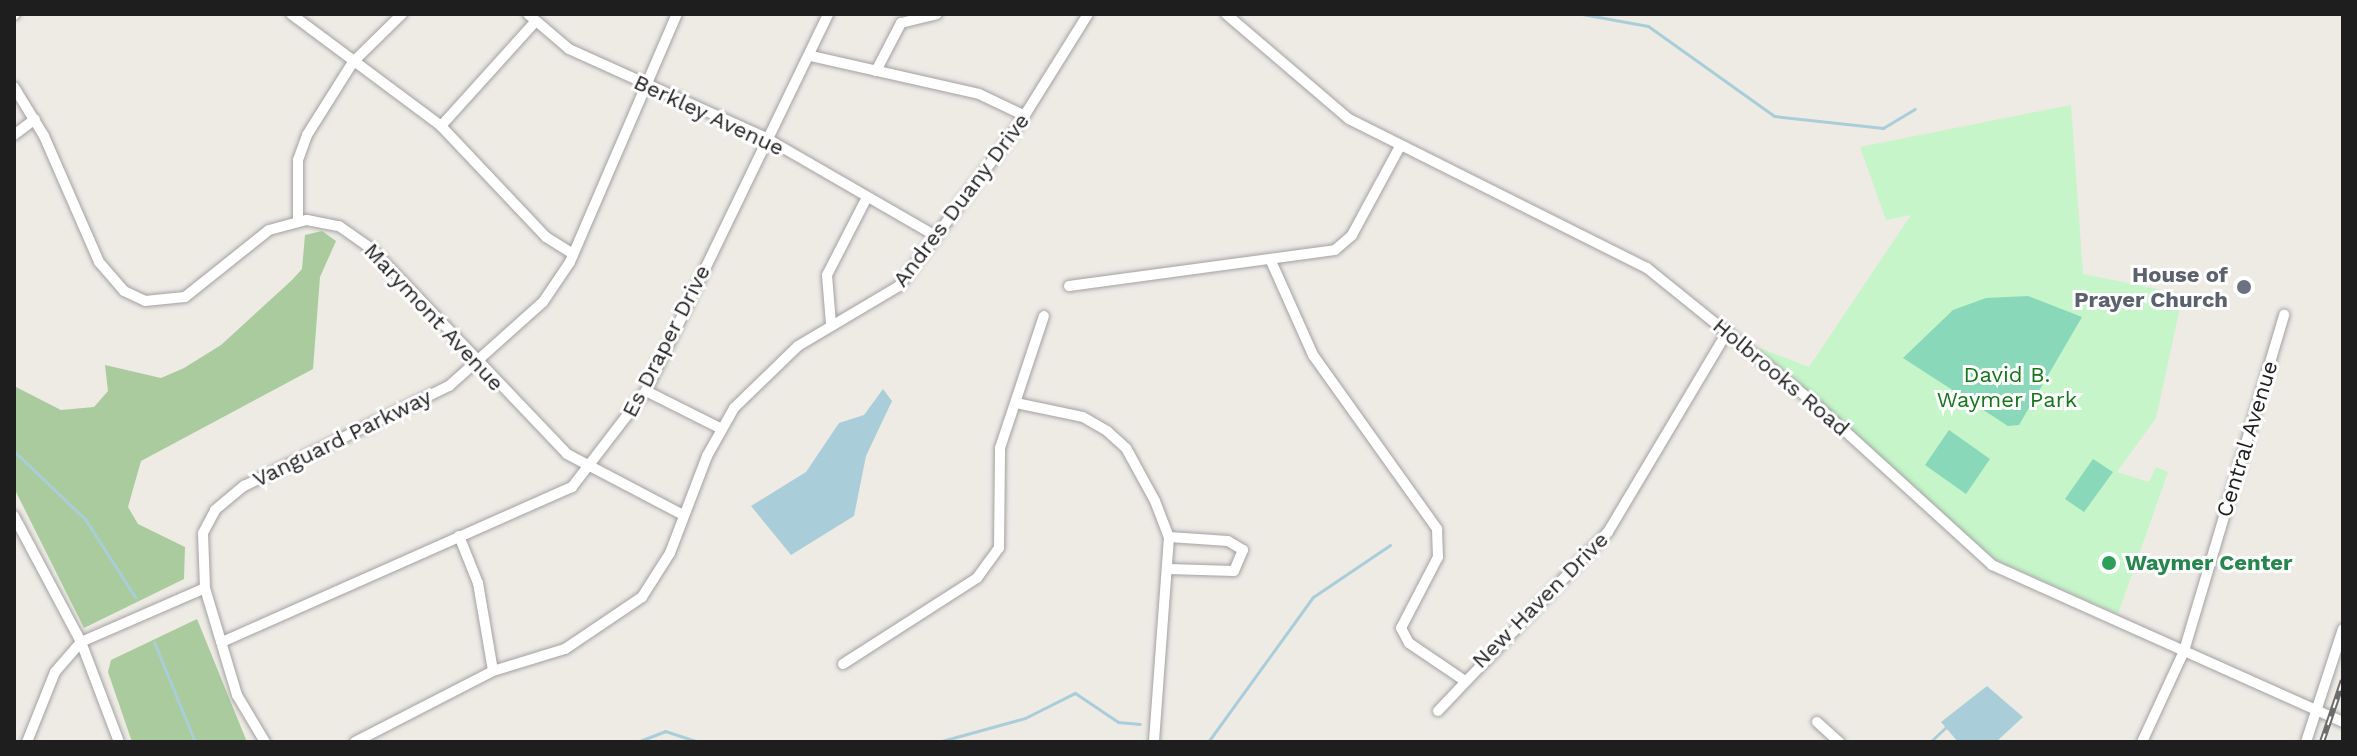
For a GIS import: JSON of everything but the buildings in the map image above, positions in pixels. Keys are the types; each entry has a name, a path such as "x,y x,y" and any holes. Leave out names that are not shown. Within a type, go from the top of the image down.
{"street":[{"path":"291,14 441,126 546,237 573,254"},
{"path":"298,221 298,160 353,62 402,14"},
{"path":"474,363 543,302 573,254 677,14"},
{"name":"Es Draper Drive","path":"222,642 459,536 558,496 588,468 646,391 766,138 811,56 828,14"},
{"path":"876,71 901,23 937,14"},
{"name":"Holbrooks Road","path":"1226,14 1322,99 1399,148 1627,256 1728,331 1992,565 2343,722"},
{"name":"Andres Duany Drive","path":"355,742 493,671 565,649 628,610 670,553 720,428 770,369 831,324 882,302 936,236 1023,115 1085,15"},
{"path":"441,126 532,18"},
{"name":"Berkley Avenue","path":"532,18 569,49 766,138 865,201 936,236"},
{"path":"811,56 979,94 1023,115"},
{"name":"Marymont Avenue","path":"14,87 35,119 99,262 135,298 194,293 261,235 298,221 339,226 361,239 474,363 588,468 683,515"},
{"path":"14,135 35,119"},
{"path":"1069,286 1271,261 1344,244 1399,148"},
{"path":"831,324 827,275 865,201"},
{"name":"New Haven Drive","path":"1271,261 1313,355 1437,529 1438,557 1401,628 1409,643 1462,679 1608,532 1728,331"},
{"name":"Central Avenue","path":"2142,742 2184,651 2284,315"},
{"path":"843,664 985,572 1004,527 1000,448 1044,316"},
{"name":"Vanguard Parkway","path":"265,742 237,695 205,588 203,533 234,494 449,386 474,363"},
{"path":"646,391 720,428"},
{"path":"1016,403 1083,417 1107,431 1142,473 1169,537 1154,742"},
{"path":"14,516 81,642 119,742"},
{"path":"459,536 478,583 493,671"},
{"path":"1168,569 1234,571 1243,550 1228,541 1169,537"},
{"path":"27,742 55,672 81,642 205,588"},
{"path":"2306,742 2319,711 2343,629"},
{"path":"1438,711 1462,679"},
{"path":"1817,722 1839,742"}],"green space":[{"name":"David B. Waymer Park","path":"2071,105 2083,274 2183,294 2156,418 2117,472 2149,482 2156,467 2168,472 2118,614 1992,558 1757,347 1809,367 1911,215 1886,220 1860,147"},
{"path":"322,231 336,241 320,277 313,369 141,461 128,507 138,524 185,547 184,579 84,628 14,488 14,386 61,410 94,407 108,391 105,365 161,378 184,368 221,345 292,280 302,269 305,235"},
{"path":"2028,296 2082,317 2019,425 2008,426 1903,358 1953,310 1986,298"},
{"path":"1949,430 1990,459 1966,494 1925,465"},
{"path":"2093,459 2113,472 2084,512 2065,499"},
{"path":"197,619 247,742 132,742 108,672 111,660"}],"water":[{"path":"883,389 892,401 866,456 854,516 791,555 751,506 806,472 839,423 864,415"},
{"path":"1987,686 2023,717 1996,742 1958,742 1941,722"}],"waterway":[{"path":"1582,14 1648,26 1774,116 1883,128 1915,109"},
{"path":"14,451 85,519 135,597"},
{"path":"1208,742 1313,597 1390,545"},
{"path":"154,642 195,742"},
{"path":"938,742 1025,718 1075,693 1118,722 1140,724"},
{"path":"1930,742 1946,727"},
{"path":"637,742 665,731 699,742"}],"railway":[{"path":"2322,742 2343,680"}],"place":[{"name":"House of Prayer Church","path":"2244,287"},
{"name":"Waymer Center","path":"2109,563"}]}
